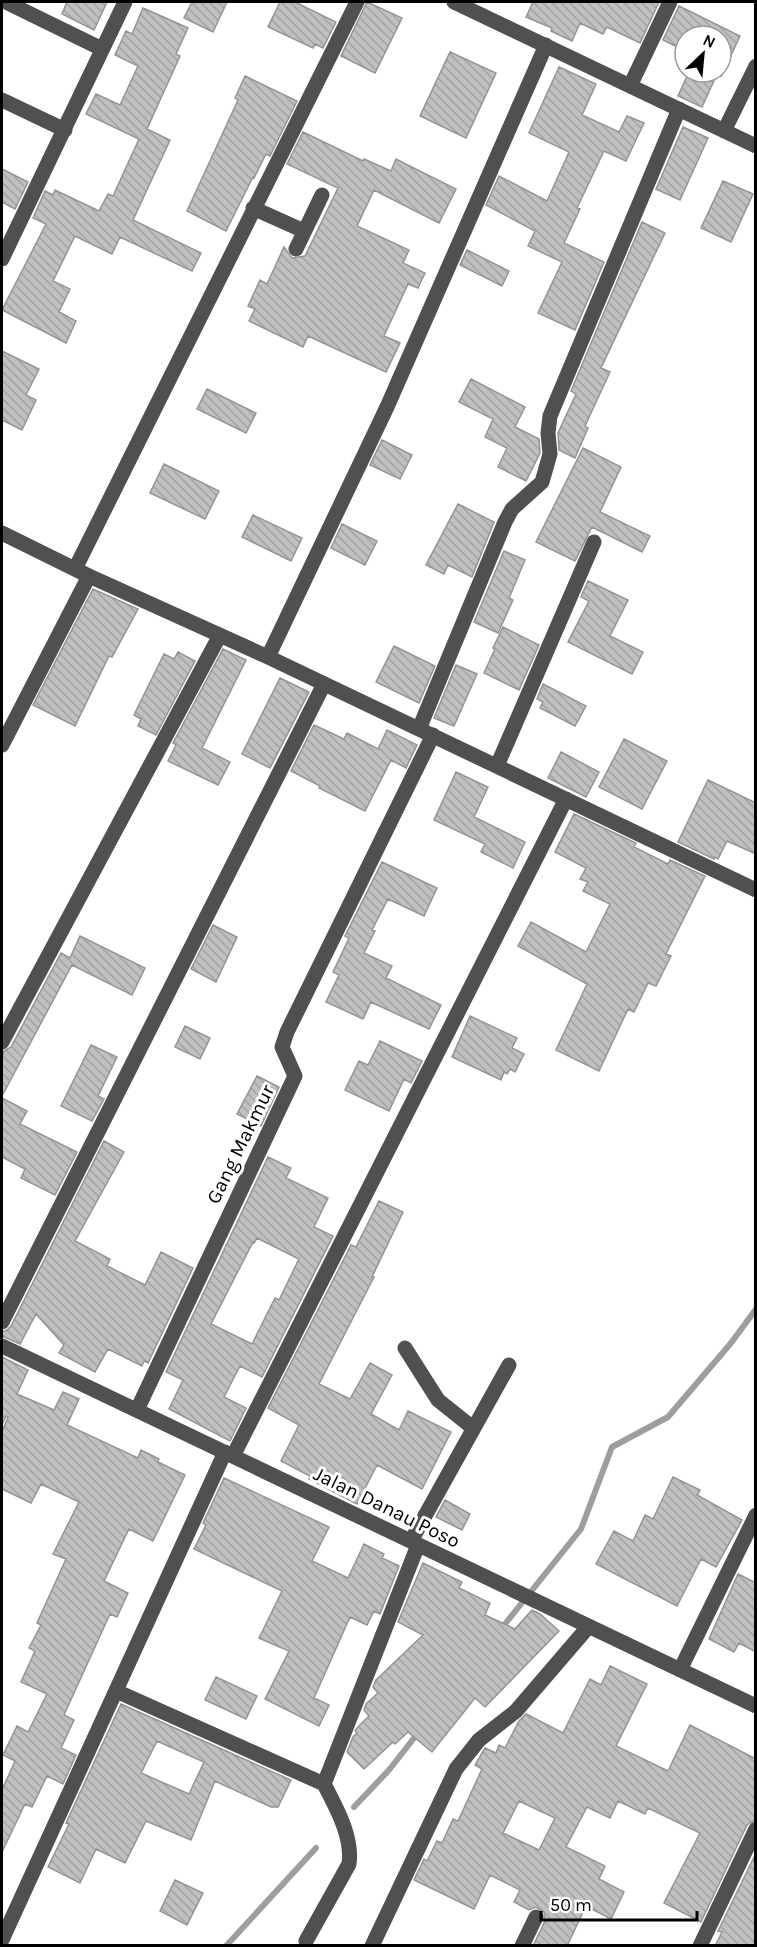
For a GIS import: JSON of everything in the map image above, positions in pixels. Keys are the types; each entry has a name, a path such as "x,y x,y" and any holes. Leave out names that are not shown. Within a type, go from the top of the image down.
{"street":[{"path":"6,2 102,49"},
{"path":"2,259 125,2"},
{"path":"75,569 357,2"},
{"path":"454,2 756,146"},
{"path":"630,86 670,2"},
{"path":"268,657 387,407 546,45"},
{"path":"724,131 756,66"},
{"path":"2,100 65,130"},
{"name":"Gang Makmur","path":"137,1410 295,1076 282,1047 286,1032 426,732 505,522 512,509 542,482 550,454 548,433 550,416 679,109"},
{"path":"296,249 322,195"},
{"path":"253,208 304,231"},
{"path":"2,533 756,890"},
{"path":"497,766 594,542"},
{"path":"2,745 89,576"},
{"path":"2,1042 220,635"},
{"path":"2,1322 324,684"},
{"path":"2,1940 116,1691 229,1454 566,799"},
{"name":"Jalan Danau Poso","path":"2,1346 756,1706"},
{"path":"405,1348 438,1400 473,1428"},
{"path":"324,1784 415,1543 473,1428 509,1365"},
{"path":"680,1670 756,1515"},
{"path":"372,1946 456,1769 479,1740 516,1711 589,1626"},
{"path":"116,1691 324,1784 339,1816 351,1854 349,1864 306,1941"},
{"path":"700,1946 756,1829"},
{"path":"522,1946 536,1917"}],"building":[{"path":"67,2 107,2 94,30 62,14"},
{"path":"192,2 227,2 213,32 184,18"},
{"path":"280,2 295,2 336,22 323,48 315,44 313,48 268,27"},
{"path":"367,2 402,18 375,73 341,56"},
{"path":"533,2 659,2 640,43 607,27 603,34 580,23 572,41 551,31 552,28 526,17"},
{"path":"679,6 716,24 673,24 673,45 663,40"},
{"path":"143,8 188,28 176,54 180,56 147,129 170,140 133,220 201,253 192,271 120,237 112,254 75,236 53,281 70,289 59,312 76,321 66,343 2,310 46,224 33,218 45,191 53,195 55,190 99,211 108,194 113,196 139,139 86,114 96,94 120,105 138,66 115,55 126,31 132,34"},
{"path":"733,33 740,36 733,51"},
{"path":"450,52 496,73 466,138 420,116"},
{"path":"559,67 596,84 582,115 619,132 627,116 644,123 626,161 604,151 577,208 580,209 564,243 604,262 575,330 538,313 562,262 528,246 535,231 486,205 499,176 547,201 569,152 529,133"},
{"path":"245,76 297,101 270,156 266,154 226,231 187,211 238,100 235,98"},
{"path":"684,84 713,84 702,107 678,96"},
{"path":"683,127 708,138 680,200 656,189"},
{"path":"303,132 363,161 364,159 391,171 396,159 456,189 439,223 374,190 357,226 409,250 403,263 425,273 418,288 408,284 384,336 400,343 386,372 308,336 303,347 249,321 255,309 248,306 260,280 267,284 284,247 292,258 305,256 338,188 287,164"},
{"path":"2,169 28,182 15,209 2,202"},
{"path":"723,181 753,194 731,242 701,228"},
{"path":"642,222 665,233 601,368 610,372 585,426 588,428 575,458 559,450 558,433 576,394 571,391"},
{"path":"467,250 509,271 502,286 460,265"},
{"path":"2,351 39,369 26,395 36,400 22,430 2,420"},
{"path":"471,379 525,407 515,427 539,439 540,453 526,481 498,467 507,448 485,437 493,419 459,402"},
{"path":"207,389 256,413 246,433 197,409"},
{"path":"382,440 412,455 400,479 370,465"},
{"path":"583,448 621,467 600,512 650,536 642,552 592,527 575,561 536,542"},
{"path":"164,464 219,491 205,519 150,493"},
{"path":"458,504 494,522 472,577 448,565 444,574 426,565"},
{"path":"253,515 302,538 291,561 242,537"},
{"path":"342,524 377,541 365,565 331,548"},
{"path":"504,551 525,560 509,598 513,600 498,633 474,622"},
{"path":"588,581 628,600 610,636 643,652 632,674 568,642 589,601 581,597"},
{"path":"93,589 138,609 112,657 109,656 75,726 33,705"},
{"path":"503,627 539,645 519,690 484,673"},
{"path":"394,646 435,666 419,703 376,682"},
{"path":"223,649 246,660 202,748 230,762 218,785 168,761 176,745 173,743"},
{"path":"178,652 195,661 156,735 138,726 141,719 134,715 164,654 174,659"},
{"path":"456,665 477,674 454,726 434,718"},
{"path":"280,678 309,692 270,768 242,754"},
{"path":"543,684 586,706 575,726 540,708 543,702 537,699"},
{"path":"314,725 344,739 347,733 378,749 387,730 417,745 406,768 391,760 365,811 291,771"},
{"path":"624,739 667,761 642,809 599,787"},
{"path":"561,752 599,772 586,797 548,778"},
{"path":"456,772 488,787 474,817 525,842 513,868 481,852 485,844 434,820"},
{"path":"708,780 756,803 756,854 727,841 718,859 715,857 714,859 678,842"},
{"path":"574,814 636,843 634,847 668,864 670,860 705,876 666,954 671,956 656,986 648,983 634,1012 628,1009 599,1071 556,1050 587,984 518,946 531,922 586,952 610,904 583,891 588,882 580,879 586,868 555,852"},
{"path":"382,862 437,888 424,916 388,899 372,930 375,931 364,953 392,966 386,978 441,1005 429,1029 371,1002 363,1019 326,1002 339,975 333,972 349,938 345,936"},
{"path":"213,925 237,937 216,982 191,969"},
{"path":"80,936 145,968 132,995 72,965 2,1096 4,1051 11,1047 61,953 70,958"},
{"path":"470,1016 517,1038 512,1048 524,1054 515,1072 510,1069 507,1074 504,1072 501,1080 452,1057"},
{"path":"185,1026 210,1038 200,1059 175,1047"},
{"path":"380,1041 422,1061 411,1083 404,1079 389,1111 345,1090 359,1061 368,1065"},
{"path":"91,1045 117,1057 98,1096 104,1099 92,1121 61,1106"},
{"path":"257,1076 279,1087 261,1126 237,1114"},
{"path":"2,1098 27,1111 20,1124 77,1152 55,1195 21,1178 25,1169 2,1157"},
{"path":"104,1141 124,1152 75,1241 110,1259 107,1266 145,1285 161,1252 193,1268 148,1363 144,1361 142,1366 108,1349 95,1372 59,1353 64,1345 36,1314 20,1344 2,1336 2,1332 11,1326"},
{"path":"268,1157 291,1168 286,1178 328,1198 314,1227 333,1236 262,1377 240,1366 224,1397 246,1408 230,1441 169,1409 183,1380 166,1372","holes":["257,1238 299,1259 279,1300 275,1298 252,1344 211,1324"]},
{"path":"379,1201 403,1212 372,1277 374,1277 319,1384 350,1399 370,1363 392,1375 371,1414 399,1430 408,1411 451,1432 422,1489 377,1465 357,1504 309,1479 310,1476 281,1461 299,1425 268,1408 351,1245 356,1247"},
{"path":"2,1357 28,1370 17,1394 54,1410 63,1392 79,1399 67,1425 138,1458 141,1450 159,1459 158,1462 185,1475 153,1541 129,1529 104,1581 128,1593 117,1617 110,1614 64,1715 74,1720 61,1748 76,1755 63,1784 47,1776 32,1807 25,1804 2,1852 2,1790 15,1761 3,1755 17,1726 28,1732 47,1694 21,1682 35,1651 29,1648 41,1625 37,1623 66,1559 53,1554 79,1502 41,1484 31,1503 2,1489 2,1432 8,1417 6,1416 2,1425"},
{"path":"673,1477 700,1490 697,1495 742,1520 716,1567 701,1559 677,1606 596,1564 614,1531 633,1541 645,1515 653,1519"},
{"path":"224,1478 329,1527 312,1561 348,1578 364,1544 384,1554 382,1558 399,1566 380,1614 374,1611 367,1625 350,1617 314,1698 329,1705 319,1726 265,1699 289,1651 259,1638 282,1591 194,1549 206,1525 203,1523"},
{"path":"445,1500 470,1514 462,1530 436,1517"},
{"path":"423,1563 462,1582 459,1588 490,1603 485,1615 515,1629 532,1610 559,1631 485,1707 475,1698 432,1752 408,1732 395,1744 393,1742 364,1769 347,1752 357,1733 355,1731 369,1716 364,1710 366,1704 378,1693 373,1687 376,1680 423,1635 398,1622"},
{"path":"738,1574 756,1583 756,1652 739,1643 734,1652 709,1639"},
{"path":"610,1666 647,1684 616,1746 668,1771 690,1725 756,1759 756,1819 747,1825 701,1922 664,1903 700,1833 648,1808 645,1814 618,1801 610,1818 587,1807 566,1847 605,1866 599,1879 624,1892 611,1919 586,1906 567,1946 533,1946 545,1921 544,1912 536,1907 529,1910 514,1902 520,1890 490,1875 474,1909 414,1880 424,1859 427,1861 437,1841 442,1843 453,1819 458,1821 482,1769 475,1765 485,1748 496,1753 499,1745 505,1748 519,1721 526,1714 563,1733 590,1679 601,1685","holes":["519,1801 555,1818 539,1850 503,1833"]},
{"path":"216,1677 257,1696 246,1719 205,1700"},
{"path":"121,1704 291,1780 278,1807 271,1807 215,1781 191,1840 146,1821 125,1863 96,1849 80,1883 48,1867 69,1824 66,1823","holes":["157,1741 204,1762 189,1794 141,1773"]},
{"path":"756,1853 756,1946 715,1946 722,1932 718,1931"},
{"path":"175,1880 203,1893 187,1925 160,1911"}],"waterway":[{"path":"501,1629 581,1529 612,1447 668,1417 731,1343 756,1309"},
{"path":"354,1807 389,1770 418,1733"},
{"path":"226,1946 316,1848"}]}
